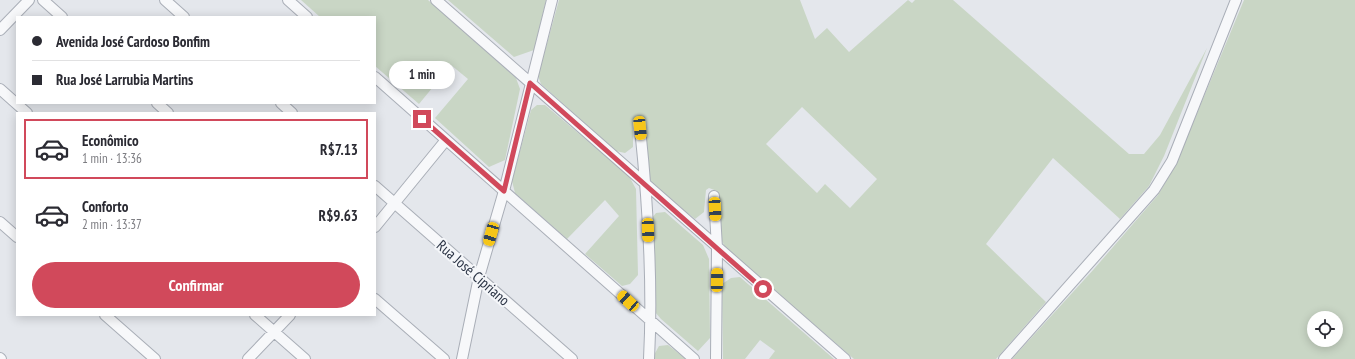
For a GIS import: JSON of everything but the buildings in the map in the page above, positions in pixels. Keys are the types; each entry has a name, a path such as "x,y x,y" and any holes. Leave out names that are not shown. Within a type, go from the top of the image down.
{"street":[{"path":"0,30 29,0"},
{"path":"43,0 61,16"},
{"path":"165,0 183,16"},
{"path":"288,0 306,16"},
{"path":"436,0 844,359"},
{"path":"462,359 479,277 504,191 552,0"},
{"path":"1004,359 1154,190 1172,160 1236,0"},
{"path":"376,78 694,359"},
{"path":"0,89 16,103"},
{"path":"17,104 26,112"},
{"path":"158,104 167,112"},
{"path":"282,104 291,112"},
{"path":"640,128 646,185 651,322 649,359"},
{"path":"376,226 446,140"},
{"name":"Rua José Cipriano","path":"376,187 572,359"},
{"path":"714,196 717,248 716,359"},
{"path":"0,222 16,236"},
{"path":"376,300 444,359"},
{"path":"106,316 155,359"},
{"path":"256,316 305,359"},
{"path":"248,359 289,316"}],"green space":[{"path":"301,0 428,0 516,78 520,89 505,160 489,167 435,118 468,79 451,65 419,104 376,67 376,16 319,16"},
{"path":"448,0 546,0 534,50 514,57"},
{"path":"559,0 800,0 815,39 827,28 849,52 908,0 912,3 915,0 953,0 1129,154 1144,154 1160,135 1207,48 1164,156 1149,186 1120,219 1053,158 986,244 1046,302 996,359 854,359 725,247 720,237 720,196 717,191 709,188 706,190 704,212 695,219 656,187 648,175 646,160 647,138 643,124 638,119 633,122 633,147 625,153 616,151 541,84 538,76","holes":["802,107 877,179 850,208 825,184 817,193 766,144"]},
{"path":"1244,0 1355,0 1355,359 1012,359 1094,269 1158,195 1176,164"},
{"path":"537,105 545,105 629,176 636,189 638,275 630,284 622,286 585,254 619,216 605,200 567,239 515,193 512,181 531,110"},
{"path":"665,212 703,245 709,259 710,338 698,351 655,312 651,219 656,213"},
{"path":"740,277 834,359 769,359 775,351 760,340 745,359 723,359 722,284 731,278"},
{"path":"668,345 686,359 654,359 654,355 659,346"}],"route":[{"path":"422,119 504,191 530,83 763,289"}]}
